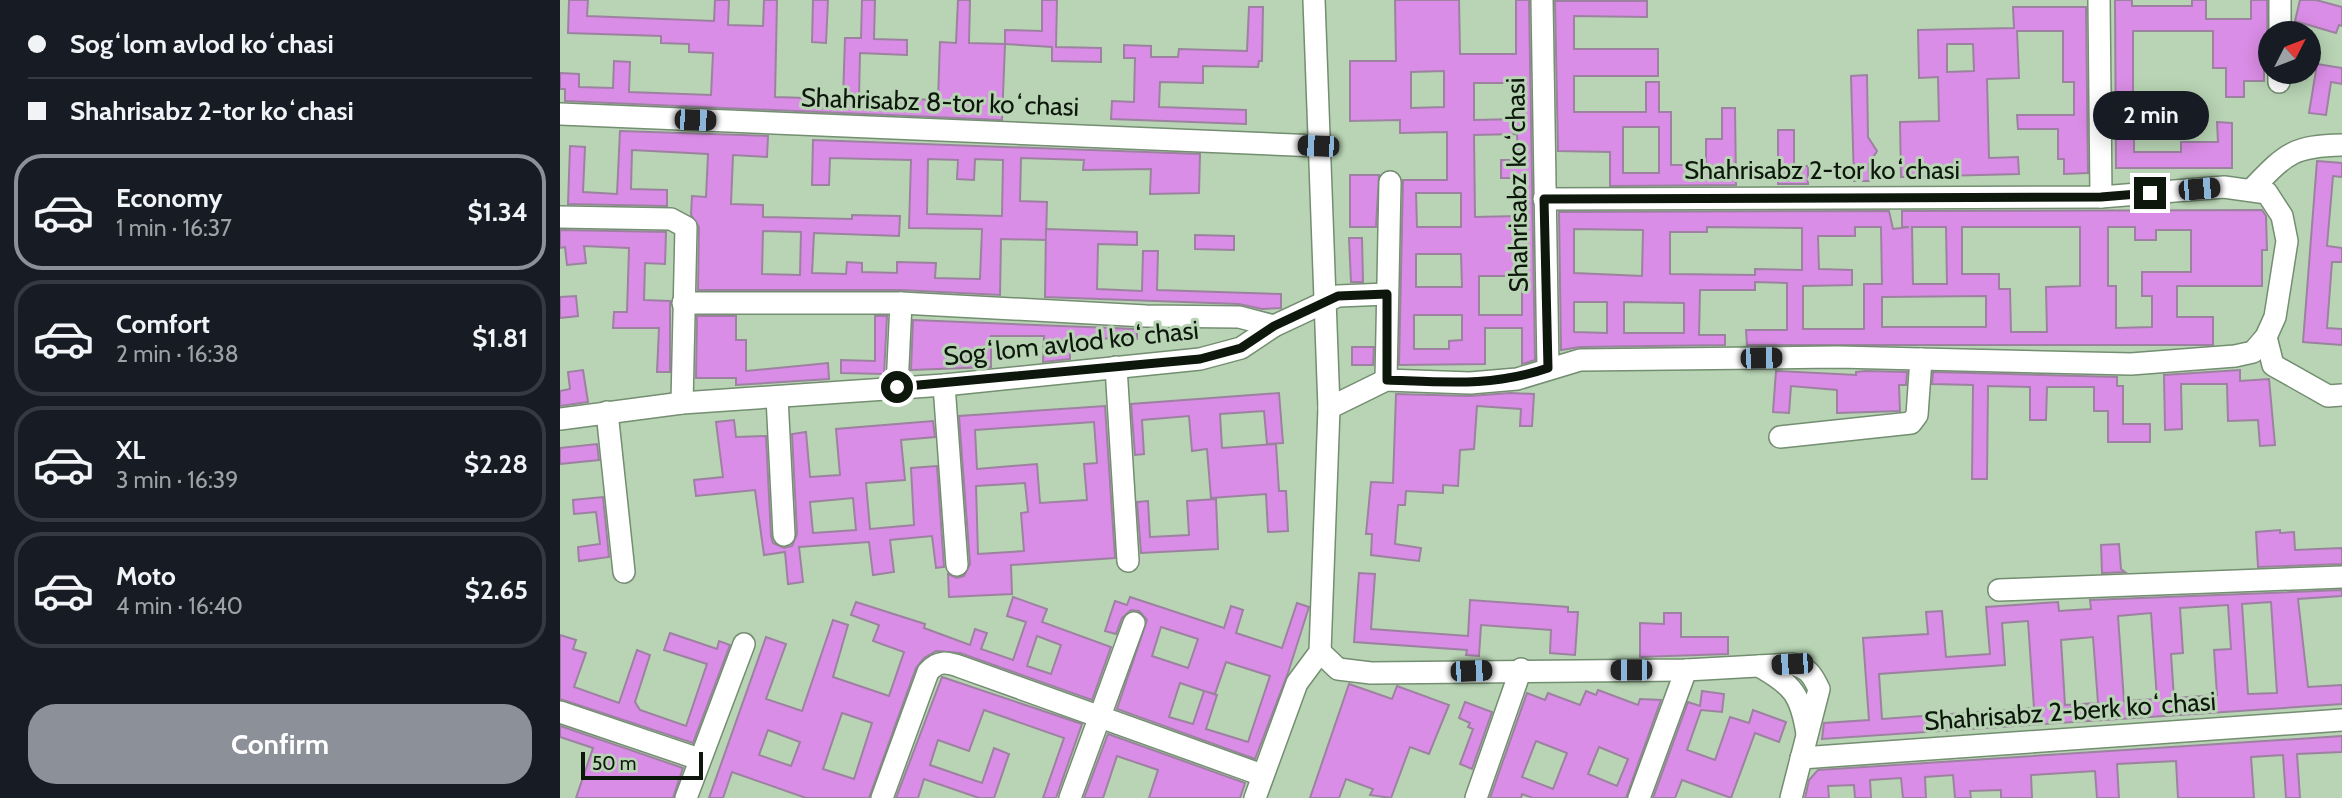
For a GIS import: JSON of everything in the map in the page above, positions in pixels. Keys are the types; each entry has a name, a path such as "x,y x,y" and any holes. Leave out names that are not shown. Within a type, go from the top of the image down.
{"street":[{"path":"1255,798 1297,683 1320,652 1329,408 1314,0"},
{"name":"Shahrisabz koʻchasi","path":"1542,0 1548,368"},
{"path":"2099,0 2101,197"},
{"path":"2280,0 2280,21"},
{"name":"Shahrisabz 8-tor koʻchasi","path":"560,114 1318,146"},
{"path":"1329,408 1387,380 1470,383 1517,379 1580,360 1921,359 2131,364 2235,356 2253,352 2266,337 2275,317 2287,241 2281,216 2267,193 2252,189 2284,155 2312,145 2342,145"},
{"path":"1387,380 1390,182"},
{"name":"Shahrisabz 2-tor koʻchasi","path":"1544,199 2101,197 2224,187 2252,189"},
{"path":"560,217 680,221 688,233 683,303 682,403"},
{"name":"Sogʻlom avlod koʻchasi","path":"560,419 682,403 944,385 1200,359 1241,348 1274,326 1338,296 1387,294"},
{"path":"683,303 901,303 1146,316 1239,317 1274,326"},
{"path":"897,387 901,303"},
{"path":"2266,337 2273,365 2328,397 2342,395"},
{"path":"1780,437 1902,427 1911,423 1917,415 1921,359"},
{"path":"1116,367 1128,561"},
{"path":"944,385 957,565"},
{"path":"776,397 784,535"},
{"path":"607,412 624,572"},
{"path":"1999,590 2342,577"},
{"path":"1070,798 1134,624"},
{"path":"686,798 744,644"},
{"path":"1320,652 1338,669 1371,673 1521,669 1686,670 1759,666 1786,681 1796,694 1808,736 1791,798"},
{"path":"882,798 928,672 934,664 947,663 1262,775"},
{"path":"1476,798 1521,669"},
{"path":"1639,798 1686,670"},
{"path":"560,712 699,760"},
{"name":"Shahrisabz 2-berk koʻchasi","path":"1801,758 2342,720"}],"building":[{"path":"569,0 588,0 587,16 714,21 715,0 729,0 728,25 763,26 764,0 777,0 775,97 843,98 845,38 861,38 862,0 875,0 874,39 907,40 907,55 860,53 859,97 938,100 940,42 956,43 958,0 970,0 969,43 1005,44 1002,120 565,101 565,89 560,89 560,73 579,74 579,87 613,88 614,61 630,62 629,92 711,95 713,53 689,52 689,44 661,43 661,36 568,33"},
{"path":"813,0 828,0 826,43 812,42"},
{"path":"1042,0 1057,0 1056,47 1101,48 1101,62 1052,61 1052,47 1005,44 1005,30 1042,31"},
{"path":"1395,0 1459,0 1460,54 1516,54 1516,0 1529,0 1535,360 1522,364 1522,328 1485,328 1485,364 1399,365 1403,180 1447,180 1447,132 1400,133 1400,120 1350,121 1350,61 1396,61","holes":["1444,71 1444,107 1411,108 1411,72","1474,83 1518,83 1518,119 1474,120","1517,134 1518,160 1501,160 1501,178 1518,178 1519,216 1475,217 1474,135","1416,193 1461,193 1461,227 1417,227","1416,254 1461,254 1462,287 1416,287","1479,276 1522,276 1522,315 1479,315","1414,315 1462,315 1462,340 1449,341 1449,349 1414,349"]},
{"path":"2115,0 2132,0 2132,6 2192,6 2192,0 2206,0 2206,19 2251,19 2251,0 2267,0 2267,21 2258,21 2258,81 2244,81 2244,97 2226,97 2226,68 2213,68 2213,31 2133,31 2133,104 2192,104 2192,120 2134,120 2134,152 2181,152 2181,142 2218,142 2217,122 2232,123 2232,168 2116,168"},
{"path":"2300,0 2316,0 2342,7 2342,26 2339,25 2336,33 2321,29 2321,21 2295,21"},
{"path":"1555,1 1647,1 1647,17 1574,16 1574,49 1658,49 1658,76 1574,76 1574,112 1646,112 1646,82 1659,82 1659,112 1671,112 1671,165 1706,165 1706,139 1722,139 1722,108 1735,108 1736,185 1610,186 1610,152 1558,151","holes":["1623,127 1659,127 1659,173 1623,173"]},
{"path":"1249,7 1263,7 1262,61 1259,61 1258,67 1203,66 1203,83 1160,82 1159,107 1246,110 1246,124 1111,119 1112,101 1134,102 1135,58 1124,58 1124,45 1151,46 1151,57 1178,57 1179,49 1247,51"},
{"path":"2013,7 2086,7 2088,173 2064,174 2064,159 2058,159 2058,129 2018,129 2017,115 2074,115 2074,82 2063,82 2063,31 2017,31 2019,78 1987,79 1989,158 2018,157 2019,174 1901,177 1900,122 1939,121 1938,77 1919,78 1918,30 2014,28","holes":["1947,44 1973,44 1974,71 1947,72"]},
{"path":"2321,65 2342,68 2342,84 2331,82 2326,115 2309,113 2314,84 2321,84"},
{"path":"1867,75 1868,137 1877,151 1869,164 1869,181 1854,181 1851,76"},
{"path":"1778,130 1794,130 1794,166 1808,166 1808,184 1778,184"},
{"path":"620,131 768,136 767,157 733,155 731,204 763,205 763,217 852,219 852,215 900,216 899,236 814,233 812,273 846,274 847,262 862,263 862,272 897,273 897,262 936,263 935,278 980,279 982,229 909,228 911,160 830,158 829,185 812,185 813,140 1200,154 1199,193 1150,194 1151,169 1083,170 1084,160 1021,158 1020,201 1047,202 1046,240 1001,239 1000,295 901,290 698,290 699,227 691,215 692,196 706,197 708,154 632,150 631,189 667,190 667,206 568,204 570,146 585,147 583,192 617,194","holes":["928,159 958,160 957,179 974,180 975,159 1003,160 1002,216 927,214","763,231 801,232 800,275 762,274"]},
{"path":"2317,161 2342,163 2342,177 2333,176 2327,246 2342,248 2342,262 2332,262 2327,328 2342,329 2342,345 2303,342"},
{"path":"1350,175 1379,175 1376,227 1350,227"},
{"path":"2262,210 2266,216 2267,250 2262,250 2262,286 2177,286 2177,317 2213,317 2213,345 1747,345 1746,330 1787,330 1787,283 1755,282 1755,290 1700,290 1699,335 1725,335 1725,345 1580,347 1561,350 1559,212 1889,211 1893,229 1909,227 1902,227 1902,211","holes":["1707,227 1802,228 1802,270 1755,269 1755,275 1670,274 1670,232 1707,232","1855,227 1881,227 1882,284 1864,284 1864,329 1803,329 1803,286 1852,285 1852,270 1819,269 1818,236 1855,236","1912,227 1946,227 1947,284 1913,284","1962,227 2080,227 2080,286 2046,287 2047,332 2011,332 2010,289 1999,289 1999,274 1962,274","2108,227 2135,227 2135,240 2156,240 2156,230 2191,230 2191,272 2142,272 2142,296 2152,296 2152,327 2116,328 2116,286 2108,286","1574,229 1643,230 1642,276 1574,273","1986,296 1986,327 1882,327 1882,297","1574,302 1607,302 1607,333 1574,332","1624,302 1684,303 1684,333 1624,333"]},
{"path":"1046,229 1137,232 1137,245 1098,244 1097,289 1142,291 1143,251 1158,251 1157,290 1281,294 1281,308 1045,297"},
{"path":"560,230 666,232 665,264 645,263 644,300 670,301 670,372 657,372 659,328 613,328 614,312 627,312 629,248 584,246 586,263 567,265 565,247 560,248"},
{"path":"1195,235 1234,236 1234,250 1195,249"},
{"path":"1349,238 1362,238 1363,282 1351,282"},
{"path":"576,296 578,316 560,318 560,297"},
{"path":"697,316 736,316 736,340 746,340 746,371 828,363 829,379 736,385 736,378 696,378"},
{"path":"875,316 887,316 884,374 841,373 841,360 875,361"},
{"path":"913,320 1137,329 1137,339 1070,338 1070,359 1043,362 1044,336 991,336 991,367 911,370"},
{"path":"1352,347 1374,347 1373,365 1352,365"},
{"path":"583,370 588,402 560,406 560,391 570,389 568,372"},
{"path":"2240,370 2240,381 2269,379 2275,445 2260,446 2258,420 2228,421 2227,384 2181,384 2182,429 2165,430 2164,375"},
{"path":"1776,371 1856,375 1856,372 1866,371 1907,372 1906,385 1899,385 1900,411 1837,413 1837,390 1791,386 1789,413 1773,412"},
{"path":"1933,372 2117,377 2117,386 2123,386 2123,424 2150,424 2150,442 2108,442 2108,411 2094,411 2094,387 2047,387 2046,420 2030,420 2030,387 1988,386 1987,479 1972,479 1973,385 1932,384"},
{"path":"1279,393 1283,443 1267,444 1264,411 1220,414 1222,448 1276,444 1279,491 1286,491 1288,531 1268,532 1266,494 1211,498 1207,449 1192,451 1189,416 1142,420 1144,454 1135,455 1131,404"},
{"path":"1396,394 1470,396 1534,394 1532,426 1520,426 1521,409 1477,406 1474,449 1460,450 1458,486 1443,485 1443,493 1406,491 1405,505 1398,505 1395,544 1421,548 1419,561 1371,555 1372,534 1366,534 1371,482 1393,483"},
{"path":"1105,406 1115,558 1011,565 1012,594 949,597 948,574 957,578 964,576 970,564 959,416","holes":["1094,422 1097,463 1084,464 1087,500 1040,503 1037,464 977,469 975,430","1025,483 1028,512 1021,513 1024,551 978,554 976,486"]},
{"path":"734,420 736,437 766,436 771,536 773,543 784,548 792,546 797,534 792,434 806,432 810,477 840,475 836,429 933,421 935,437 901,440 905,480 866,483 870,529 914,525 911,468 937,466 944,567 936,568 932,536 890,540 894,572 873,575 869,542 799,547 803,582 788,584 785,552 764,555 755,490 696,496 694,480 723,477 716,422","holes":["853,498 856,530 813,533 810,502"]},
{"path":"597,444 599,460 560,464 560,448"},
{"path":"603,497 609,557 579,561 578,547 600,544 596,512 574,514 573,500"},
{"path":"1216,499 1218,549 1141,553 1137,502 1148,501 1150,537 1189,535 1187,501"},
{"path":"2280,530 2280,533 2294,532 2295,550 2342,548 2342,564 2258,567 2256,532"},
{"path":"2119,544 2121,569 2125,572 2102,573 2101,545"},
{"path":"1359,573 1375,574 1371,629 1468,636 1470,600 1568,607 1568,612 1578,612 1575,655 1550,653 1551,630 1481,625 1479,656 1466,655 1467,650 1354,642"},
{"path":"2342,590 2342,596 2298,599 2308,687 2342,685 2342,704 1822,739 1824,723 1869,720 1863,638 1928,634 1926,612 1942,611 1946,657 1990,654 1986,607 2058,602 2059,611 2091,609 2090,600","holes":["2271,602 2277,693 2248,694 2242,604","2228,605 2231,649 2214,650 2217,695 2174,698 2171,654 2183,653 2180,608","2151,613 2157,699 2124,701 2118,616","2028,621 2034,708 1882,719 1879,674 2005,665 2002,623","2093,637 2098,703 2065,705 2061,640"]},
{"path":"1013,597 1047,609 1042,622 1111,647 1092,700 960,653 936,651 924,658 916,668 869,798 806,798 732,772 723,798 709,798 766,637 786,644 766,699 802,711 833,620 848,625 833,677 889,696 904,652 873,641 879,625 851,615 856,602 925,624 924,628 970,645 975,629 987,633 981,649 1013,660 1026,622 1007,616","holes":["1037,636 1061,645 1051,674 1027,666","842,713 872,723 854,779 823,769","768,730 800,742 791,766 759,755"]},
{"path":"1130,597 1224,628 1231,606 1243,610 1236,633 1282,648 1297,603 1309,607 1288,673 1255,759 1117,709 1147,620 1139,611 1131,610 1122,618 1116,634 1105,631 1115,601 1127,605","holes":["1161,627 1198,639 1188,668 1152,656","1226,662 1270,676 1248,742 1206,729 1217,695 1204,691 1215,694","1180,683 1204,691 1193,724 1169,717"]},
{"path":"1664,613 1681,613 1681,637 1728,637 1728,654 1640,657 1640,623 1664,624"},
{"path":"670,633 717,649 719,641 730,645 693,743 560,699 560,635 576,640 573,649 586,653 574,687 619,703 637,650 650,655 635,702 640,710 686,726 707,664 664,650"},
{"path":"942,677 1082,724 1056,798 1043,798 1064,738 984,710 969,751 938,740 930,765 982,783 994,748 1009,754 994,798 979,798 924,779 918,798 896,798"},
{"path":"1349,684 1392,699 1397,686 1449,705 1429,754 1410,747 1391,798 1370,795 1373,789 1346,779 1339,798 1310,798"},
{"path":"1598,690 1638,705 1640,699 1661,700 1626,798 1533,798 1522,794 1521,798 1490,798 1527,693 1545,700 1548,693 1580,705 1586,691 1596,695","holes":["1536,741 1567,753 1553,789 1522,777","1599,747 1628,759 1617,786 1588,774"]},
{"path":"1702,691 1724,694 1722,712 1701,710 1687,750 1715,760 1730,717 1749,723 1753,710 1786,722 1779,742 1755,733 1731,798 1682,780 1675,798 1653,798 1688,702 1700,706"},
{"path":"1465,702 1492,712 1472,769 1460,764 1473,729 1468,727 1470,723 1459,718"},
{"path":"560,726 683,768 673,798 576,798 593,748 560,737"},
{"path":"1108,734 1245,783 1240,798 1149,798 1158,770 1117,756 1103,798 1084,798"},
{"path":"2342,736 2342,752 2297,754 2300,798 2286,798 2283,755 2251,757 2254,798 2178,798 2176,761 2117,764 2119,798 2097,798 2095,771 2031,775 2032,798 2001,798 2001,790 1970,791 1971,798 1955,798 1953,775 1925,777 1926,798 1903,798 1901,778 1870,780 1871,798 1855,798 1854,785 1828,786 1829,798 1805,798 1809,780 1818,770"}],"route":[{"path":"897,387 944,385 1200,359 1241,348 1274,326 1338,296 1387,294 1387,380 1470,383 1517,379 1548,368 1544,199 2101,197 2150,193"}]}
